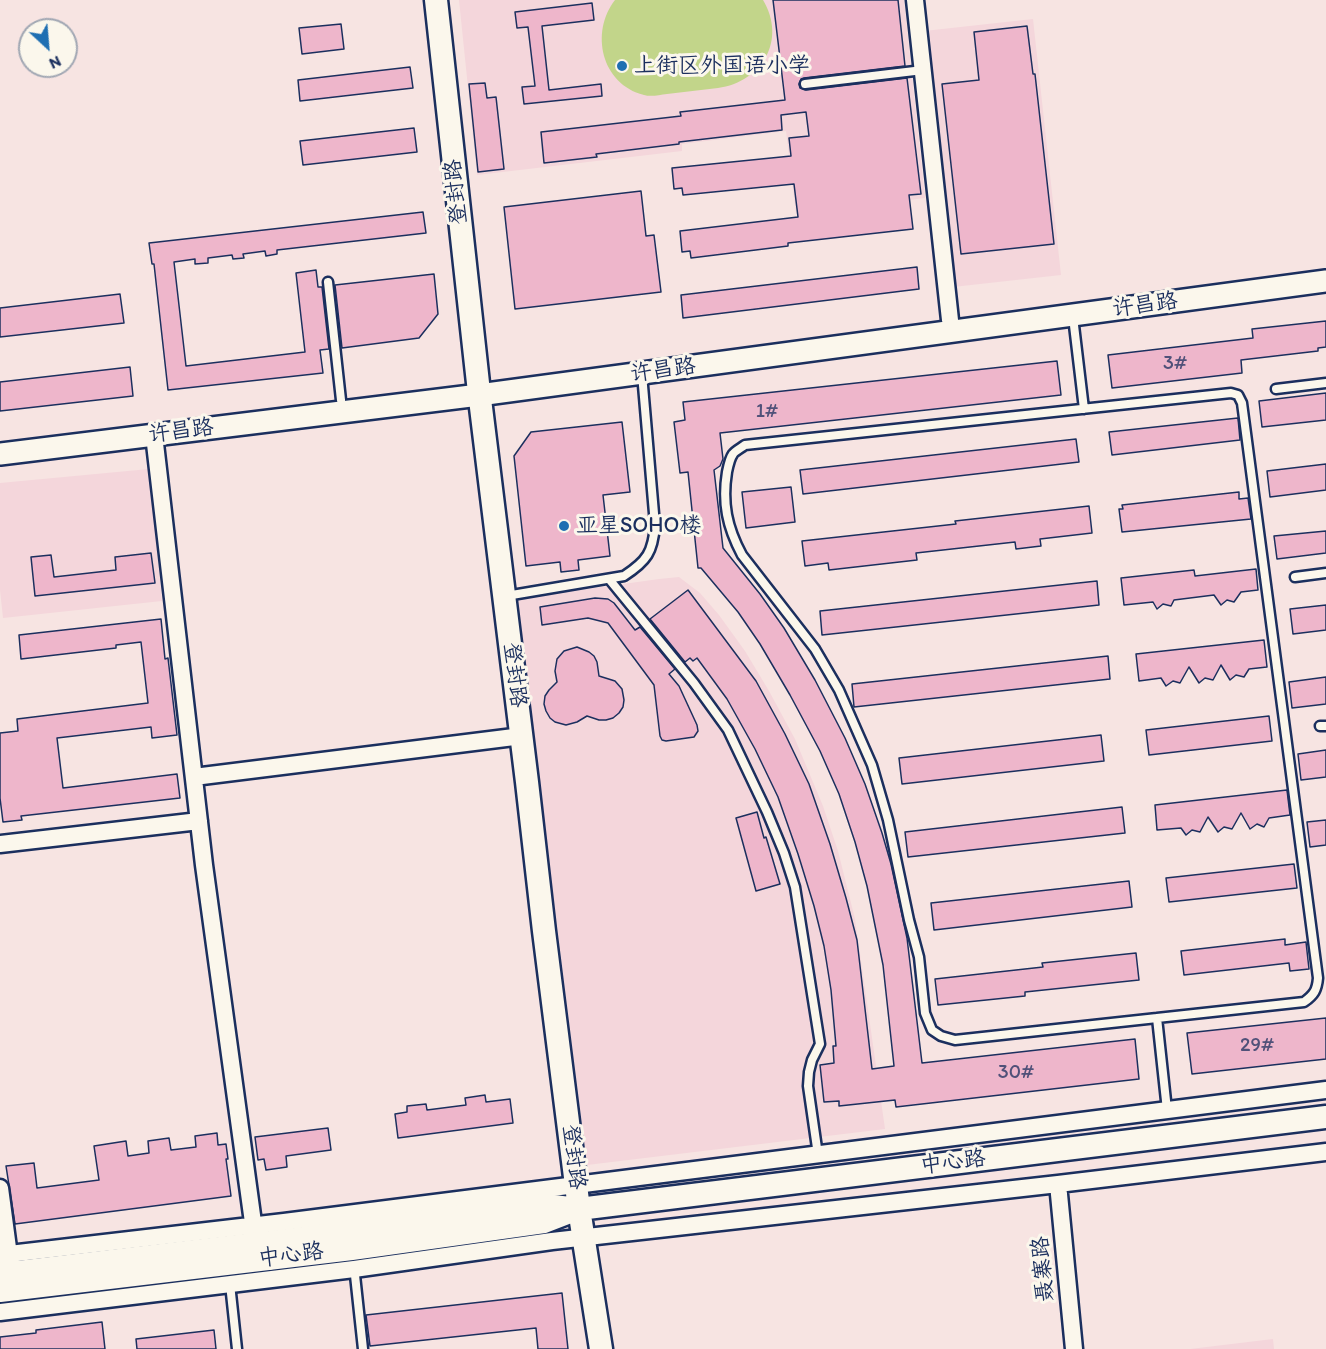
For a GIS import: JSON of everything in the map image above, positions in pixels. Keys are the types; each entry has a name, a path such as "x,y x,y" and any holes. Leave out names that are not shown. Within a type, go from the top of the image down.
{"main road":[{"name":"登封路","path":"436,0 478,389 544,931 579,1209 601,1349"},
{"name":"中心路","path":"4,1269 353,1259 544,1222 579,1209 1326,1117"},
{"name":"中心路","path":"4,1269 254,1235 544,1205 579,1209"}],"street":[{"path":"915,0 950,320"},
{"name":"许昌路","path":"0,454 154,435 1326,268"},
{"name":"许昌路","path":"0,441 341,400 642,373 1326,281"},
{"path":"154,435 199,821 254,1235 576,1185 1326,1090"},
{"path":"194,777 522,736"},
{"path":"0,844 199,821"},
{"path":"0,1312 231,1284 353,1259 583,1238 1326,1152"},
{"name":"聂寨路","path":"1058,1184 1074,1349"},
{"path":"0,1188 4,1269"}],"lane":[{"path":"805,84 922,70"},
{"path":"328,282 341,400"},
{"path":"1073,316 1084,409"},
{"path":"504,596 624,576 639,566 648,554 654,542 656,525 642,373"},
{"path":"1276,389 1326,383"},
{"path":"1231,393 1238,395 1242,403 1318,978 1317,989 1304,1002 1157,1018 955,1040 941,1036 932,1030 925,1013 919,957 888,820 872,765 839,690 815,649 742,555 733,538 725,506 725,485 733,454 745,446 1231,393"},
{"path":"1295,577 1326,573"},
{"path":"609,579 694,683 728,730 784,853 795,887 820,1044 812,1060 808,1086 818,1155"},
{"path":"1157,1018 1167,1110"},
{"path":"353,1259 363,1349"},
{"path":"231,1284 237,1349"}],"shaded area":[{"name":"上街区外国语小学","path":"459,0 904,0 925,198 796,214 786,131 682,144 682,151 477,175"},
{"path":"1033,19 1061,275 953,287 924,31"},
{"path":"149,469 162,601 3,618 0,590 0,483"},
{"path":"679,577 700,593 745,651 795,739 823,806 838,851 855,919 885,1129 587,1165 516,599"},
{"path":"1273,1339 1274,1349 1190,1349"}],"green space":[{"path":"615,0 763,0 770,15 771,44 758,68 734,84 718,88 644,95 629,89 618,80 609,69 604,55 603,27 607,13"}],"building":[{"path":"773,0 898,0 905,66 804,78 799,84 800,88 806,90 907,78 921,194 909,195 913,229 788,243 788,246 691,258 690,251 682,252 680,231 798,217 794,184 683,195 682,188 674,189 672,168 791,156 789,138 809,136 806,112 781,115 782,130 679,142 679,144 596,154 597,157 544,163 541,132 681,116 680,112 785,100"},
{"path":"592,3 594,20 542,26 549,90 601,84 602,96 524,104 522,87 535,86 528,27 517,28 515,12"},
{"path":"341,24 344,49 302,54 299,28"},
{"path":"1027,26 1033,74 1035,74 1054,244 961,254 942,84 979,80 974,32"},
{"path":"410,67 413,88 300,101 298,80"},
{"path":"485,83 487,98 496,97 504,169 478,172 469,84"},
{"path":"414,128 417,152 303,165 300,141"},
{"path":"641,191 646,236 654,235 661,292 515,309 504,207"},
{"path":"423,212 426,233 277,250 277,254 266,256 265,251 243,254 244,258 233,259 232,255 208,258 208,263 195,264 195,259 174,262 186,366 305,352 296,273 316,270 318,287 322,287 329,349 320,350 323,373 168,390 154,264 152,264 149,243"},
{"path":"917,267 919,289 683,318 681,295"},
{"path":"434,274 438,314 419,338 342,348 335,285"},
{"path":"120,294 124,323 0,337 0,308"},
{"path":"1326,321 1326,347 1318,348 1318,351 1241,360 1242,373 1112,388 1108,355 1253,338 1252,329"},
{"path":"1057,361 1061,395 720,433 723,459 720,466 714,470 723,548 784,628 815,680 845,738 865,784 891,864 907,938 922,1063 1135,1039 1139,1079 896,1107 895,1100 839,1106 839,1101 824,1102 820,1065 834,1063 833,1046 836,1046 831,990 824,946 814,906 778,797 727,699 697,658 693,661 690,658 685,662 650,619 688,590 756,681 809,784 830,844 857,940 872,1069 894,1066 883,965 867,886 839,794 820,751 760,644 738,612 701,568 698,568 688,472 680,473 674,422 685,420 683,402"},
{"path":"130,367 133,396 0,411 0,382"},
{"path":"1326,393 1326,420 1262,427 1259,401"},
{"path":"1238,418 1240,440 1112,455 1109,432"},
{"name":"亚星SOHO楼","path":"622,422 630,492 603,495 610,556 578,560 579,570 561,572 560,562 526,566 514,456 531,432"},
{"path":"1076,439 1079,462 803,494 800,470"},
{"path":"1326,464 1326,490 1270,497 1267,471"},
{"path":"791,487 795,522 746,528 742,492"},
{"path":"1239,492 1239,499 1248,498 1251,519 1122,532 1119,509 1123,509 1122,505"},
{"path":"1089,506 1092,533 1040,539 1041,546 1016,549 1015,542 916,553 917,560 829,570 828,563 805,566 802,541"},
{"path":"1326,531 1326,553 1277,559 1274,536"},
{"path":"151,553 155,583 35,596 31,557 51,555 54,577 116,570 115,557"},
{"path":"1256,569 1258,590 1241,592 1234,602 1227,600 1221,605 1214,595 1174,600 1171,606 1163,604 1157,609 1153,602 1124,605 1121,578 1194,570 1195,576"},
{"path":"1097,581 1099,605 822,635 820,611"},
{"path":"595,598 608,599 614,603 635,630 640,627 675,669 669,674 679,686 697,725 698,731 694,737 662,740 654,685 608,623 588,618 542,625 540,607"},
{"path":"1326,605 1326,630 1293,634 1290,609"},
{"path":"161,619 177,735 152,738 151,727 57,738 63,788 177,774 180,798 21,816 22,820 3,822 0,798 0,733 18,731 17,719 148,703 141,642 116,645 116,648 21,659 19,635"},
{"path":"1264,640 1267,667 1249,669 1244,677 1236,675 1230,680 1221,665 1213,680 1205,678 1199,683 1189,667 1180,683 1173,681 1166,686 1161,678 1139,681 1136,654"},
{"path":"577,647 594,656 599,676 615,681 622,689 623,707 613,718 599,720 587,716 566,725 555,722 546,711 545,696 557,682 555,671 557,659 564,651"},
{"path":"1108,656 1110,679 854,707 852,684"},
{"path":"1326,677 1326,704 1292,708 1289,682"},
{"path":"1269,716 1272,741 1149,755 1146,730"},
{"path":"1101,735 1104,761 902,784 899,758"},
{"path":"1326,750 1326,777 1301,780 1298,754"},
{"path":"1287,790 1290,815 1269,818 1264,827 1257,824 1250,829 1241,813 1232,829 1224,827 1218,832 1208,817 1200,832 1192,830 1186,835 1181,828 1157,830 1155,805"},
{"path":"1122,807 1125,833 908,857 905,832"},
{"path":"757,812 780,884 756,891 736,818"},
{"path":"1326,820 1326,845 1310,847 1307,822"},
{"path":"1294,864 1297,888 1169,902 1166,878"},
{"path":"1129,881 1132,907 934,930 931,903"},
{"path":"1285,939 1285,945 1306,942 1309,969 1290,971 1289,963 1184,975 1181,951"},
{"path":"1136,953 1139,980 1025,992 1025,996 938,1005 935,979 1043,967 1042,963"},
{"path":"1326,1018 1326,1059 1192,1074 1187,1033"},
{"path":"485,1095 486,1102 510,1099 513,1123 398,1138 395,1114 407,1112 407,1106 426,1104 427,1110 466,1105 465,1098"},
{"path":"328,1128 331,1150 286,1156 287,1167 266,1170 264,1159 258,1160 255,1137"},
{"path":"217,1133 218,1145 226,1144 231,1196 15,1224 6,1166 34,1163 37,1188 99,1180 94,1146 126,1141 128,1156 149,1153 148,1141 169,1138 171,1150 196,1147 195,1136"},
{"path":"562,1293 568,1349 538,1349 536,1328 370,1346 366,1315"},
{"path":"102,1322 105,1349 0,1349 0,1337"},
{"path":"214,1330 216,1349 137,1349 136,1339"}],"place":[{"name":"上街区外国语小学","path":"622,66"},
{"name":"亚星SOHO楼","path":"564,526"}]}
